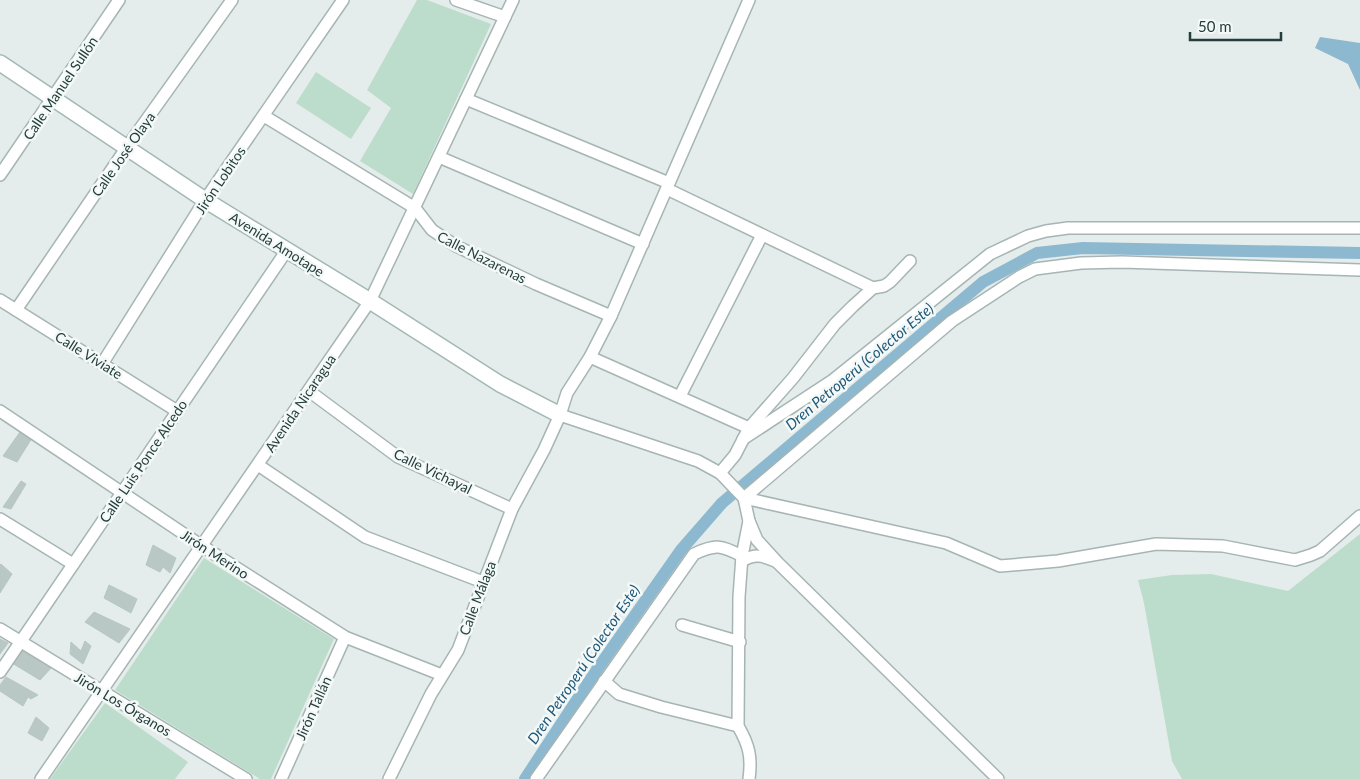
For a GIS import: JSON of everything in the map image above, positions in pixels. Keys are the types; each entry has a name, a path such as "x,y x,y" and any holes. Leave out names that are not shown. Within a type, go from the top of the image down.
{"street":[{"name":"Calle Manuel Sullón","path":"0,175 119,0"},
{"name":"Calle José Olaya","path":"16,310 126,147 232,0"},
{"name":"Jirón Lobitos","path":"102,364 206,200 344,0"},
{"path":"456,0 505,17"},
{"name":"Avenida Nicaragua","path":"41,779 370,302 513,0"},
{"name":"Calle Málaga","path":"389,779 442,675 458,650 512,509 544,450 560,415 567,393 590,357 611,316 749,0"},
{"name":"Avenida Amotape","path":"0,63 206,200 500,384 560,415"},
{"path":"466,99 668,186 762,235 873,288"},
{"name":"Calle Nazarenas","path":"264,116 415,208 432,230 456,246 536,284 611,316"},
{"path":"439,157 643,244"},
{"path":"743,440 833,380 990,254 1028,236 1068,228 1360,228"},
{"path":"680,396 762,235"},
{"name":"Calle Luis Ponce Alcedo","path":"0,672 286,250"},
{"path":"720,473 735,454 750,428 835,324 873,288 884,286 890,282 910,262"},
{"path":"744,498 952,321 1019,277 1036,269 1081,263 1122,262 1360,270"},
{"name":"Calle Viviate","path":"0,300 177,411"},
{"path":"590,357 750,428"},
{"name":"Calle Vichayal","path":"309,391 398,457 512,509"},
{"name":"Jirón Merino","path":"0,412 345,638 442,675"},
{"path":"560,415 698,461 720,473 744,498 946,542 1000,566 1058,561 1156,544 1223,546 1295,560 1320,551 1360,516"},
{"path":"258,466 364,537 483,582"},
{"path":"744,498 748,521 758,540 778,563 998,779"},
{"path":"0,519 73,564"},
{"path":"748,521 742,558 739,597 738,726 748,744 751,765 749,779"},
{"path":"536,779 694,554 711,546 726,548 742,558 765,556 778,563"},
{"path":"682,625 740,642"},
{"name":"Jirón Los Órganos","path":"0,629 246,779"},
{"name":"Jirón Tallán","path":"281,779 345,638"},
{"path":"604,681 619,694 661,707 738,726"}],"green space":[{"path":"417,0 427,0 491,24 413,194 360,161 391,108 367,90"},
{"path":"316,72 371,108 351,139 296,103"},
{"path":"1360,534 1360,779 1182,779 1172,761 1144,603 1138,580 1172,575 1211,574 1288,591"},
{"path":"204,558 334,639 271,779 260,779 115,690"},
{"path":"105,703 188,762 175,779 50,779"}],"water":[{"path":"1320,37 1360,43 1360,90 1348,64 1315,48"}],"building":[{"path":"20,432 32,438 17,462 3,456"},
{"path":"21,481 26,484 11,509 3,507"},
{"path":"153,545 176,558 170,573 163,567 160,572 146,565"},
{"path":"0,565 12,574 0,593"},
{"path":"109,585 137,599 131,613 104,598"},
{"path":"94,612 130,629 119,643 85,622"},
{"path":"0,639 8,643 0,654"},
{"path":"85,641 91,646 83,664 70,654 71,642 81,651"},
{"path":"22,651 52,667 40,680 12,663"},
{"path":"6,677 38,695 31,699 28,697 23,706 0,691 0,685"},
{"path":"36,717 49,728 42,741 28,733"}],"waterway":[{"name":"Dren Petroperú (Colector Este)","path":"525,779 596,671 681,550 722,503 983,282 1037,253 1083,248 1360,253"}]}
